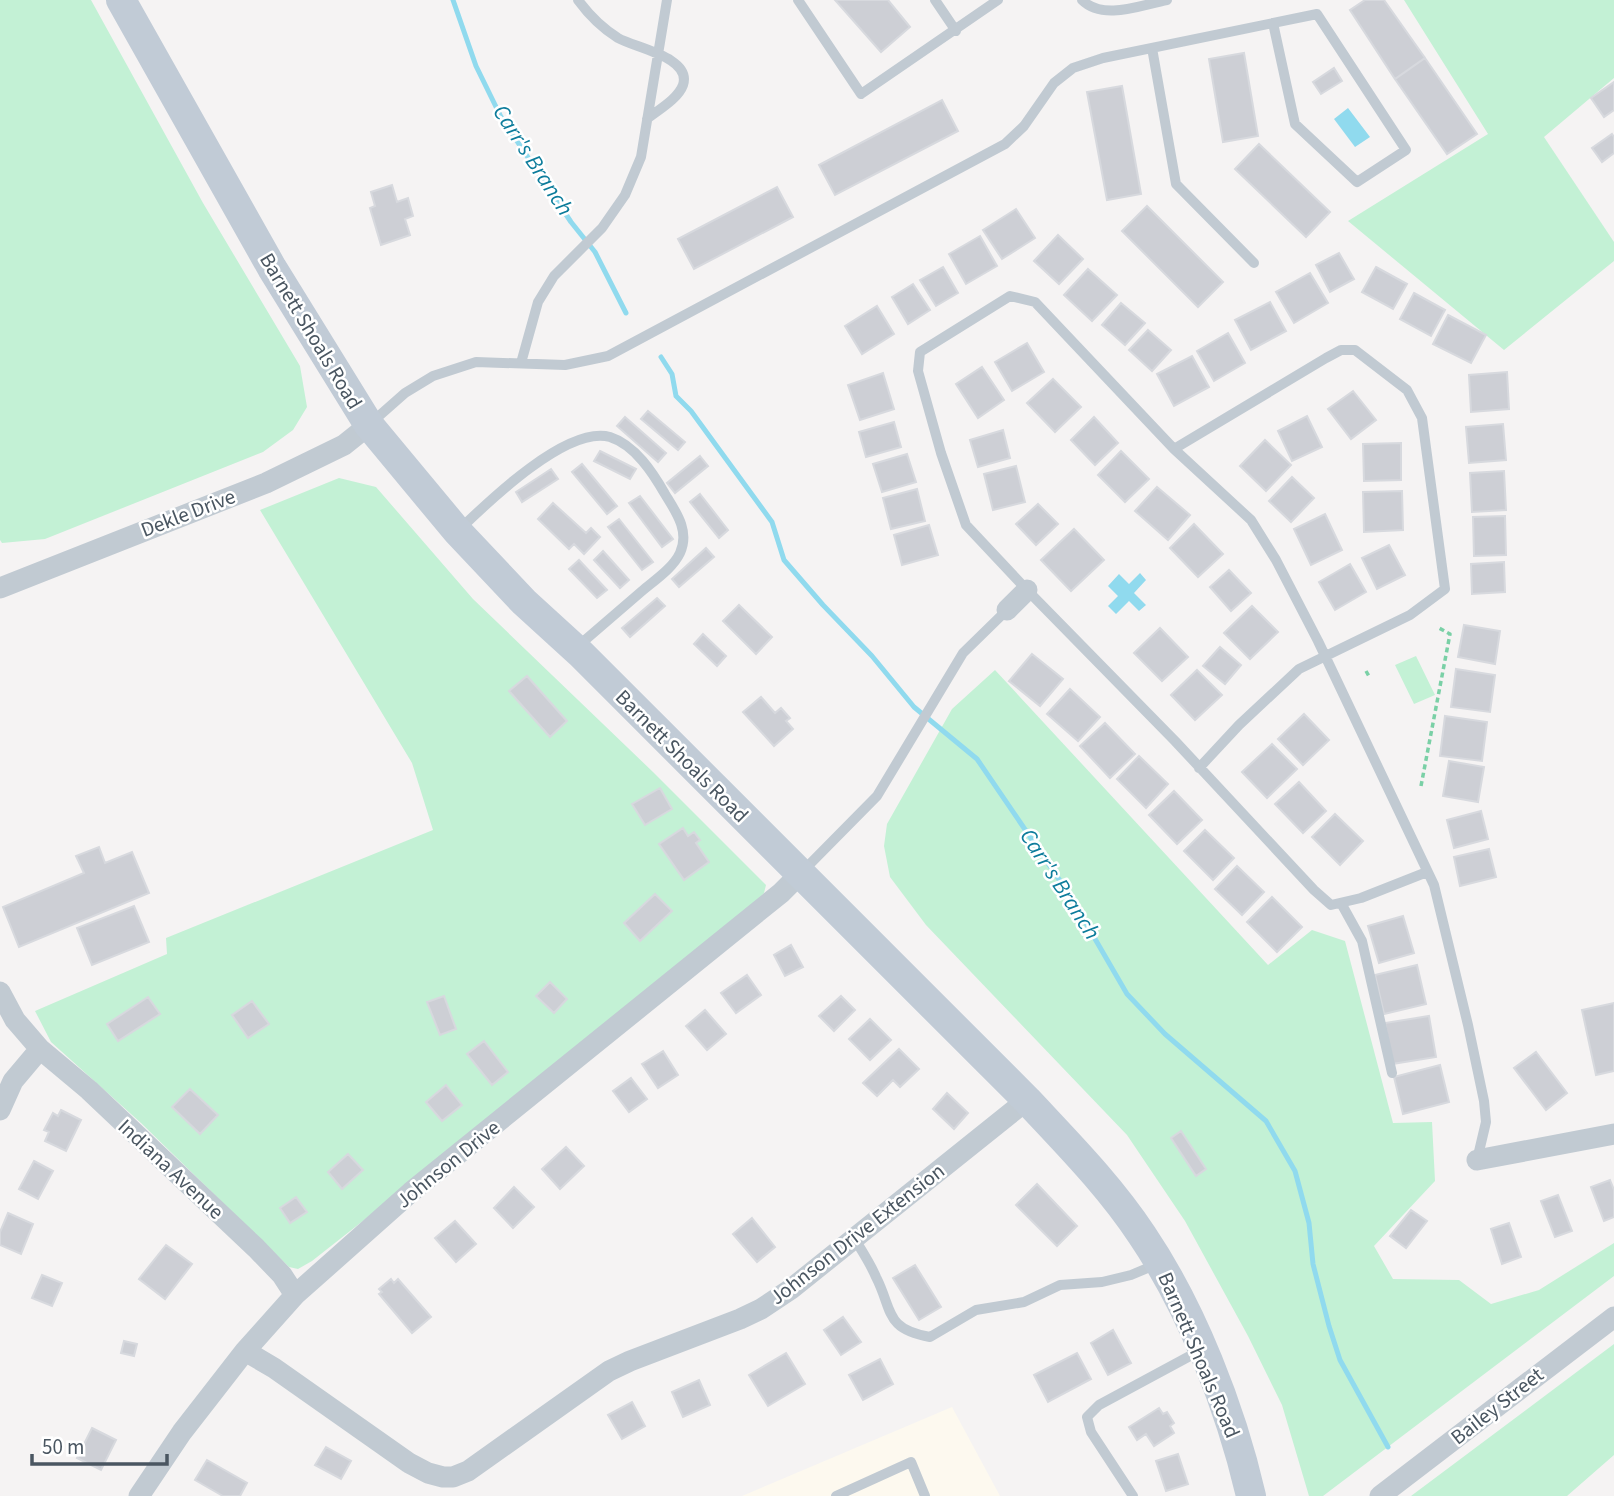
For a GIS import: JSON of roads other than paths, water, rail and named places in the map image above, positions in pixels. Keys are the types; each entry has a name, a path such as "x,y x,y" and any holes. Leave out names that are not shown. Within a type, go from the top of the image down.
{"main road":[{"name":"Barnett Shoals Road","path":"121,0 272,268 369,425 457,531 524,602 575,649 1027,1100 1095,1173 1142,1234 1178,1297 1201,1350 1241,1454 1251,1496"}],"street":[{"name":"Dekle Drive","path":"0,588 267,483 344,445 369,425"},
{"path":"1007,610 1027,590"},
{"name":"Johnson Drive","path":"139,1496 182,1432 245,1351 295,1295 411,1192 781,893 800,874"},
{"name":"Indiana Avenue","path":"0,992 15,1020 40,1049 89,1090 256,1248 282,1275 295,1295"},
{"path":"0,1110 13,1081 40,1049"},
{"name":"Johnson Drive Extension","path":"245,1351 285,1375 409,1463 428,1473 453,1477 485,1461 609,1371 630,1360 761,1309 813,1273 1027,1100"},
{"path":"1478,1160 1614,1134"},
{"name":"Bailey Street","path":"1381,1496 1614,1317"}],"lane":[{"path":"578,0 596,22 619,38 658,54 677,65 683,73 684,83 678,93 647,120"},
{"path":"522,363 538,302 554,276 602,228 625,195 641,157 667,0"},
{"path":"798,0 861,94 998,0"},
{"path":"935,0 956,31"},
{"path":"1082,0 1088,6 1106,12 1164,0"},
{"path":"369,425 405,393 433,376 476,362 565,365 608,356 1005,144 1024,127 1054,83 1073,68 1104,58 1273,23 1317,14 1406,150 1357,182 1295,124 1273,23"},
{"path":"1152,48 1177,184 1254,263"},
{"path":"1427,872 1341,904 1331,905 1314,890 966,525 941,453 918,371 920,352 1010,296 1035,302 1174,449 1251,520 1276,560 1325,656 1434,885 1484,1101 1486,1122 1478,1160"},
{"path":"1174,449 1341,350 1355,350 1407,390 1422,418 1445,589 1410,615 1298,669 1239,725 1199,768"},
{"path":"457,531 504,487 558,449 588,437 610,438 632,450 654,475 678,516 685,533 680,553 664,573 575,649"},
{"path":"800,874 877,796 963,653 1007,610"},
{"path":"1341,904 1362,942 1392,1073"},
{"path":"854,1238 877,1278 888,1314 908,1332 930,1337 976,1310 1024,1302 1060,1285 1102,1282 1131,1275 1159,1263"},
{"path":"1133,1496 1091,1432 1087,1417 1099,1405 1201,1350"},
{"path":"836,1496 911,1462 925,1496"}],"water":[{"path":"1348,108 1370,137 1355,147 1334,119"},
{"path":"1140,573 1146,580 1134,593 1146,605 1139,611 1129,601 1116,614 1108,606 1118,596 1108,586 1119,574 1129,584"}],"waterway":[{"name":"Carr's Branch","path":"453,0 476,66 501,117 571,222 595,252 626,313"},
{"name":"Carr's Branch","path":"661,357 672,374 676,396 691,411 772,522 784,560 872,656 914,707 977,759 1069,894 1127,994 1165,1034 1266,1121 1295,1171 1309,1223 1313,1264 1340,1360 1388,1447"}]}
